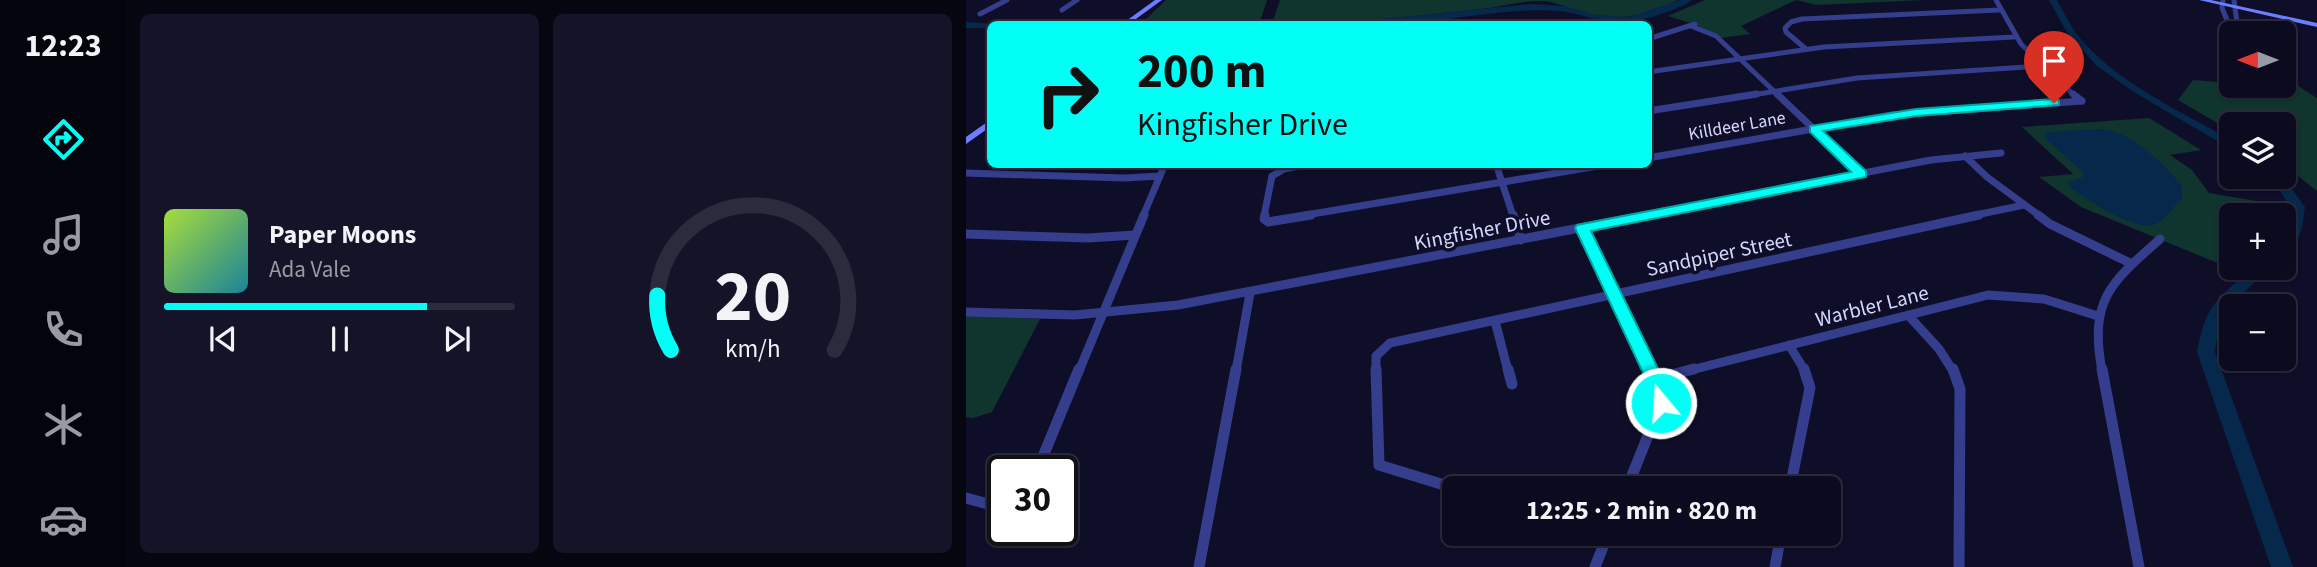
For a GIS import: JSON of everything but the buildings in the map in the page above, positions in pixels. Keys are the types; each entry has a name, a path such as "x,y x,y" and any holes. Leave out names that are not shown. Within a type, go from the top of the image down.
{"main road":[{"path":"1131,21 1159,0"},
{"path":"2202,0 2235,3 2317,23"},
{"path":"966,141 987,126"}],"street":[{"path":"980,14 1007,0"},
{"path":"1062,9 1077,0"},
{"path":"1996,0 2014,37 2040,66"},
{"path":"2222,1 2229,25 2237,23 2235,3"},
{"path":"1806,49 1786,32 1785,28 1789,23 1802,19 1999,10"},
{"path":"1652,38 1694,25 1716,36 1861,174"},
{"path":"1652,71 1806,49 2014,37"},
{"path":"1652,110 1857,78 2040,66"},
{"name":"Killdeer Lane","path":"1652,157 1916,112 2082,101 2040,66"},
{"name":"Kingfisher Drive","path":"966,312 1032,315 1103,313 1178,305 1861,174 1965,156 2001,153"},
{"path":"1965,156 2050,224 2133,264"},
{"path":"1044,455 1163,168"},
{"path":"1292,168 1278,171 1272,176 1264,219 1268,222 1587,168"},
{"path":"1497,168 1521,240"},
{"path":"966,173 1124,178 1160,176"},
{"name":"Sandpiper Street","path":"1442,484 1380,465 1376,356 1390,344 2024,205"},
{"path":"1582,228 1662,395 1632,476"},
{"path":"966,234 1088,238 1135,234"},
{"path":"2139,567 2096,339 2098,316 2104,297 2114,282 2160,239"},
{"path":"1199,567 1250,293"},
{"name":"Warbler Lane","path":"1655,379 1988,295 2010,293 2057,301 2098,316"},
{"path":"1908,315 1949,362 1957,375 1960,389 1959,567"},
{"path":"1495,321 1512,384"},
{"path":"1789,345 1804,369 1810,388 1792,476"},
{"path":"966,498 987,504"},
{"path":"1595,567 1603,546"},
{"path":"1775,567 1779,546"}],"green space":[{"path":"1166,0 1267,0 1260,21 1144,21"},
{"path":"1280,0 1678,0 1645,13 1609,18 1585,14 1557,3 1539,1 1376,20 1273,21"},
{"path":"1705,0 1796,0 1741,26 1750,34 1720,38 1697,25 1668,16"},
{"path":"1796,0 1925,0 1817,5"},
{"path":"2193,80 2219,82 2219,98 2296,98 2296,85 2317,98 2317,191 2296,174 2296,112 2219,112 2219,124 2178,100"},
{"path":"2149,118 2201,150 2170,155 2192,170 2209,193 2257,203 2219,203 2219,264 2081,207 2039,177 2073,174 2022,127"},
{"path":"966,316 1040,319 992,412 973,418 966,417"}],"water":[{"path":"2100,129 2135,142 2181,184 2182,199 2157,223 2145,226 2122,218 2069,186 2067,182 2082,178 2084,173 2044,137 2048,132"}],"waterway":[{"path":"1391,21 1532,7 1564,9 1595,18 1630,20 1688,0"},
{"path":"2053,0 2072,34 2101,64 2141,92 2219,138"},
{"path":"966,25 987,25"},
{"path":"2285,189 2295,203"},
{"path":"2296,204 2296,219"},
{"path":"2248,280 2219,307 2212,320 2206,352 2282,567"}],"route":[{"path":"1661,403 1662,395 1655,379 1582,228 1861,174 1814,129 1916,112 2054,103"}]}
